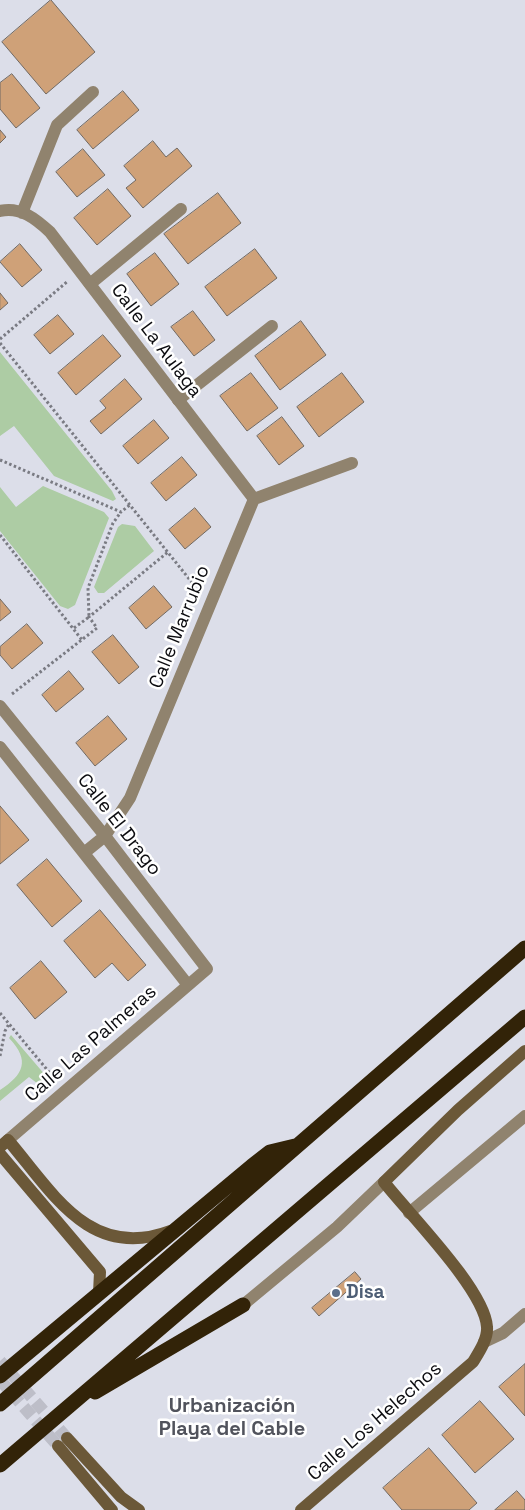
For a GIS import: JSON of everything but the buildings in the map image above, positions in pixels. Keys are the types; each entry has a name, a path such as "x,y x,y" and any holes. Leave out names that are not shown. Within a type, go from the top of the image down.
{"highway":[{"path":"0,1404 525,948"},
{"path":"0,1465 525,1018"},
{"path":"0,1376 270,1152 299,1145"},
{"path":"61,1412 243,1305"}],"street":[{"path":"0,211 7,209 22,213 57,125 93,92"},
{"path":"90,284 181,210"},
{"name":"Calle La Aulaga","path":"22,213 34,217 50,232 254,499"},
{"path":"178,400 272,326"},
{"path":"254,499 352,464"},
{"name":"Calle Marrubio","path":"84,854 104,836 130,798 254,499"},
{"name":"Calle El Drago","path":"3,702 207,969"},
{"path":"0,747 188,985"},
{"name":"Calle Las Palmeras","path":"4,1144 207,969"},
{"path":"243,1305 337,1227 458,1110 525,1051"},
{"path":"409,1213 525,1116"},
{"path":"4,1144 69,1212 95,1231 120,1240 152,1238 175,1230"},
{"path":"0,1154 100,1272 99,1292"},
{"path":"384,1182 468,1282 481,1302 488,1328 484,1342"},
{"path":"484,1342 503,1332 525,1314"},
{"name":"Calle Los Helechos","path":"301,1510 473,1362 484,1342"},
{"path":"112,1510 62,1442 121,1497 139,1510"}],"path":[{"path":"0,339 80,271"},
{"path":"0,343 131,504 196,589 212,598"},
{"path":"0,460 121,512"},
{"path":"3,702 97,628 89,617 88,588 113,523 121,512 131,504"},
{"path":"0,535 82,640"},
{"path":"74,628 168,552"},
{"path":"0,1013 65,1091"},
{"path":"0,1056 5,1031 9,1024"}],"green space":[{"path":"0,352 112,491 116,499 113,501 54,476 14,426 0,436"},
{"path":"43,486 104,512 109,518 75,605 68,609 60,606 0,531 0,487 16,507"},
{"path":"122,524 135,526 154,551 104,593 98,593 94,587 118,527"},
{"path":"11,1035 52,1083 46,1088 42,1087 29,1077 0,1101 0,1090 19,1073 22,1061 16,1046 9,1038"}],"tunnel":[{"path":"0,1361 67,1438"},
{"path":"0,1380 58,1446"}],"place":[{"name":"Disa","path":"336,1293"}],"district":[{"name":"Urbanización Playa del Cable","path":"232,1418"}]}
